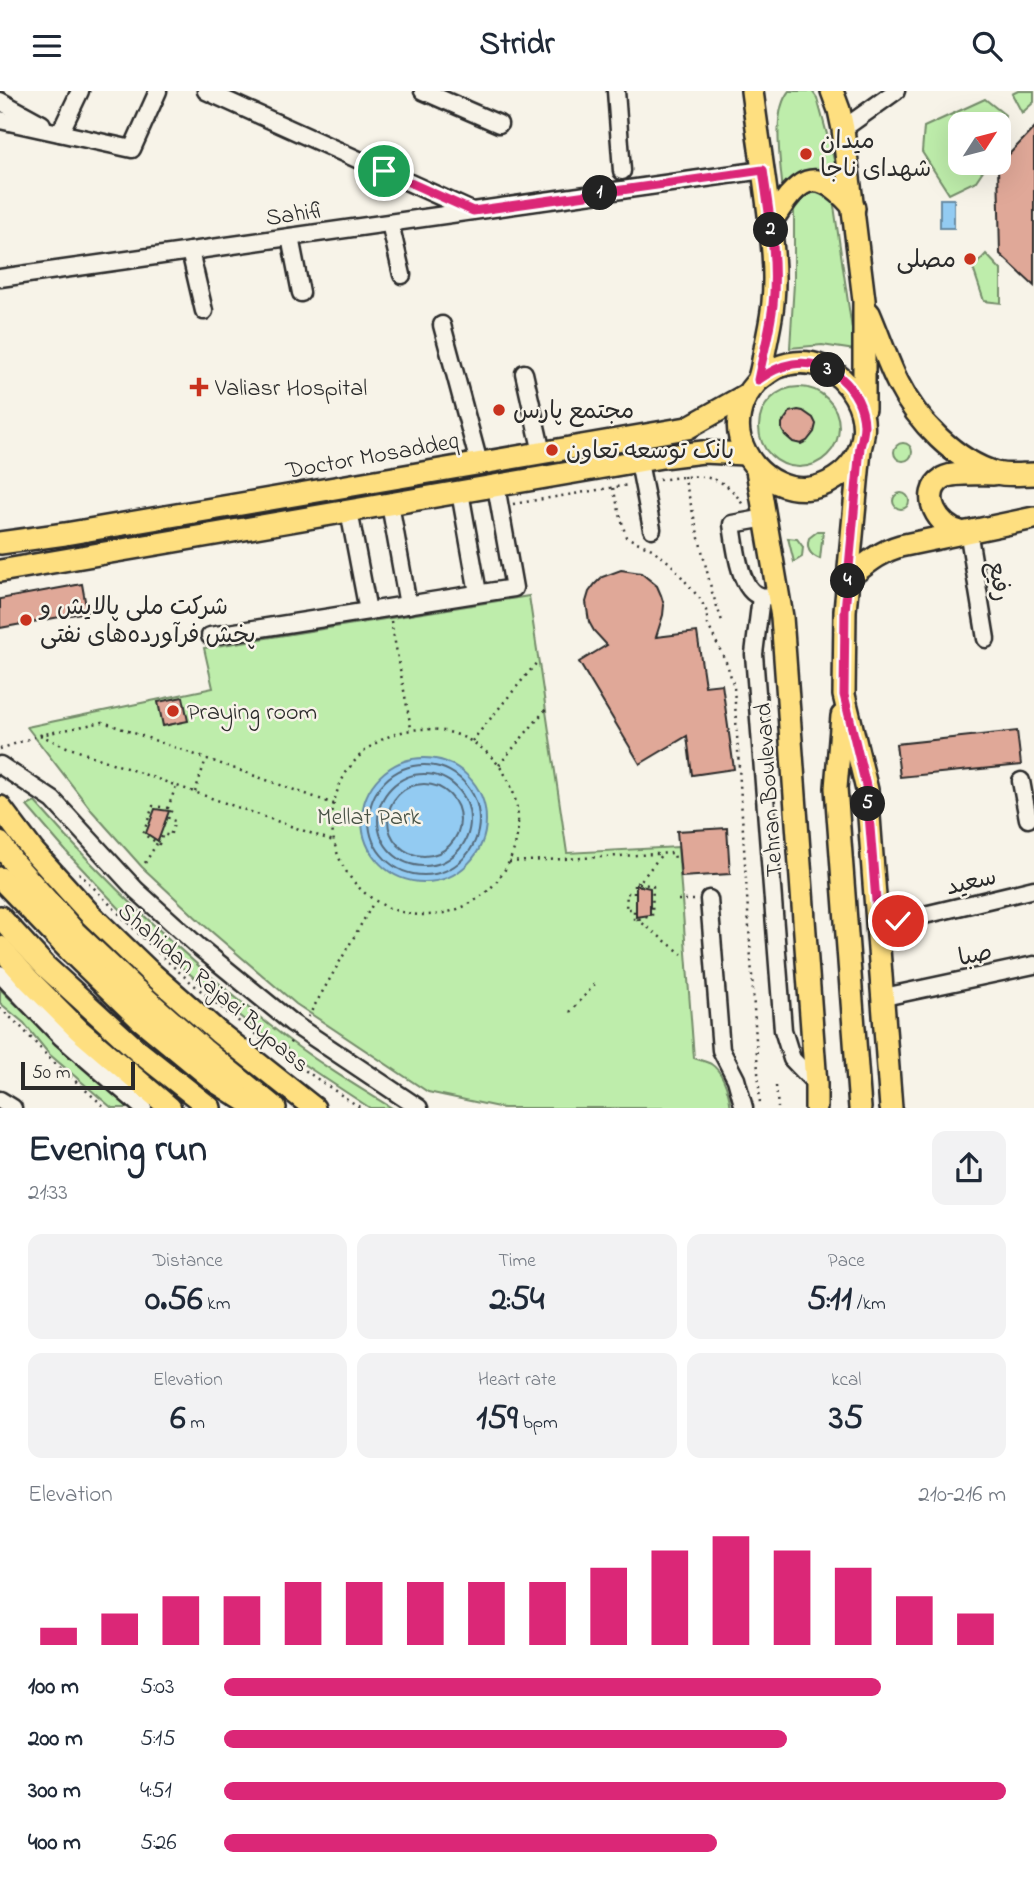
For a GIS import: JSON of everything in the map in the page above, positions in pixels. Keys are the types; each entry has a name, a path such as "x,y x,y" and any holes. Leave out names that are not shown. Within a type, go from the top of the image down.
{"main road":[{"path":"752,91 774,258 773,305 752,387 740,414 739,435 751,462 774,482 794,488 815,487 835,479 850,465 862,436 860,404 850,386 834,372 815,365 795,363 775,368 752,387"},
{"path":"832,91 843,129 864,300 862,436 845,611 844,695 836,789 860,1108"},
{"path":"770,223 787,197 797,186 807,181 821,181 833,188 844,196 853,208"},
{"path":"864,300 899,385 913,407 957,453 999,474"},
{"name":"Doctor Mosaddeq","path":"0,543 687,428 752,387"},
{"path":"687,428 693,454"},
{"name":"Doctor Mosaddeq","path":"0,571 703,452 751,462"},
{"name":"Tehran Boulevard","path":"751,462 766,518 769,596 782,617 817,1108"},
{"path":"965,531 953,531 941,522 933,511 934,488 946,476 1034,474"},
{"path":"848,578 887,550 1034,518"},
{"path":"844,695 867,790 891,1108"},
{"name":"Shahidan Rajaei Bypass","path":"0,807 50,870 91,915 149,971 218,1032 314,1108"},
{"path":"0,843 13,862 75,932 203,1049 275,1108"},
{"path":"0,878 141,1020 216,1082 257,1108"},
{"path":"0,917 54,975 138,1051 210,1108"},
{"path":"0,947 79,1030 170,1108"}],"street":[{"path":"60,134 79,91"},
{"path":"0,120 132,149 158,91"},
{"path":"206,91 473,211"},
{"path":"423,91 499,124"},
{"path":"616,91 622,171"},
{"path":"843,129 896,91"},
{"path":"7,99 60,134"},
{"name":"Sahifi","path":"0,278 763,170"},
{"path":"390,223 402,275"},
{"path":"290,237 301,293"},
{"path":"190,251 204,311"},
{"path":"442,325 479,463"},
{"path":"524,373 542,453"},
{"path":"639,462 652,529"},
{"path":"209,636 514,588 496,486"},
{"path":"460,492 478,593"},
{"path":"390,504 408,605"},
{"path":"349,511 368,611"},
{"path":"766,518 732,524 743,578 750,590 769,596 754,654 783,1030 792,1059 816,1084"},
{"name":"رفیع","path":"965,531 986,639"},
{"path":"0,765 53,800 136,890 199,947 300,1028 419,1108"},
{"path":"1021,781 1029,797 1028,819"},
{"name":"سعید","path":"878,926 1034,889"},
{"path":"709,899 720,1050 736,1079 744,1108"},
{"name":"صبا","path":"884,997 1034,965"},
{"path":"0,974 61,1037 143,1108"},
{"path":"0,1100 13,1108"}],"path":[{"path":"684,476 712,592 723,624"},
{"path":"613,488 626,537 652,549 671,564 700,599 734,687 761,1108"},
{"path":"390,618 412,729"},
{"path":"472,741 538,661"},
{"path":"499,765 546,709"},
{"path":"0,749 40,735 103,722 334,804"},
{"path":"412,729 437,729 462,736 485,749 503,770 515,795 519,823 516,847 506,870 490,889 474,902 456,910 428,915 401,912 375,900 356,884 342,863 334,842 334,804 337,790 349,768 366,749 387,736 412,729"},
{"path":"40,735 334,842"},
{"path":"195,792 206,759"},
{"path":"168,808 176,785"},
{"path":"145,863 163,834 170,836 175,821 168,819 172,809 153,806 143,834 157,843"},
{"path":"509,863 674,853 675,859"},
{"path":"639,883 662,854"},
{"path":"75,869 167,961 282,1055 361,1108"},
{"path":"637,919 652,916 653,886 634,882 634,894 627,893 626,909 634,909 634,920 637,919 682,954"},
{"path":"282,1055 310,1014 375,900"},
{"path":"570,1012 596,984"},
{"path":"0,1008 49,1058 106,1108"},
{"path":"776,1086 778,1108"}],"green space":[{"name":"میدان شهدای ناجا","path":"789,91 812,91 817,98 839,178 824,171 816,171 783,193 779,125 783,100"},
{"path":"1018,91 1034,91 1034,102 1022,113 1012,94"},
{"path":"985,99 1001,112 957,112"},
{"path":"948,116 948,175 980,175 976,181 949,194 922,152 924,127"},
{"path":"813,189 833,199 855,350 822,345 790,348 794,283 794,211 797,200"},
{"path":"986,254 1001,270 1001,303 984,301 973,268"},
{"path":"791,387 807,387 828,398 839,419 839,435 828,456 807,467 791,467 777,461 765,449 759,435 759,419 765,405 777,393"},
{"path":"903,443 909,446 912,452 909,458 903,461 897,458 894,452 897,446"},
{"path":"898,493 904,493 909,501 907,507 898,509 893,504 893,498"},
{"path":"818,531 823,531 820,559 809,551 808,545 809,538"},
{"path":"788,538 797,539 803,547 802,557 794,562"},
{"name":"Mellat Park","path":"529,596 567,853 678,847 694,1058 711,1064 720,1073 731,1108 503,1108 428,1092 296,1004 205,926 142,867 92,811 27,727 213,688 204,648"},
{"path":"35,802 148,920 209,975 301,1049 392,1108 370,1108 288,1054 170,957 71,857 27,806"},
{"path":"0,989 130,1108 112,1108 49,1054 24,1023 0,1003"}],"water":[{"path":"940,199 954,199 954,228 940,228"},
{"path":"424,758 448,763 468,776 481,796 486,820 481,844 468,864 448,877 424,882 400,877 380,864 367,844 362,820 367,796 380,776 400,763"}],"building":[{"path":"1034,128 1034,286 1000,254 998,175 1012,175 1012,151"},
{"path":"798,410 813,418 816,424 814,432 801,444 793,442 782,430 782,423 790,412"},
{"path":"621,570 641,573 657,586 664,605 656,637 697,632 705,686 722,684 734,769 692,775 687,736 640,764 579,662 607,645 589,622 586,602 589,592 602,577"},
{"path":"82,584 87,612 0,628 0,599"},
{"name":"Praying room","path":"183,697 188,721 163,726 158,702"},
{"path":"1017,731 1021,765 900,777 896,744"},
{"path":"155,809 169,811 158,841 146,833"},
{"path":"727,828 730,874 681,877 677,831"},
{"path":"636,885 650,888 650,915 636,917"}],"place":[{"name":"میدان شهدای ناجا","path":"806,154"},
{"name":"مصلی","path":"970,259"},
{"name":"Valiasr Hospital","path":"199,387"},
{"name":"مجتمع پارس","path":"499,410"},
{"name":"بانک توسعه تعاون","path":"552,450"},
{"name":"شرکت ملی پالایش و پخش فرآورده‌های نفتی","path":"26,620"},
{"name":"Praying room","path":"173,711"}],"route":[{"path":"384,171 473,211 763,170 774,258 774,282 773,305 758,380 775,368 795,363 815,365 834,372 850,386 860,404 864,425 845,611 844,695 867,790 878,926 898,921"}]}
